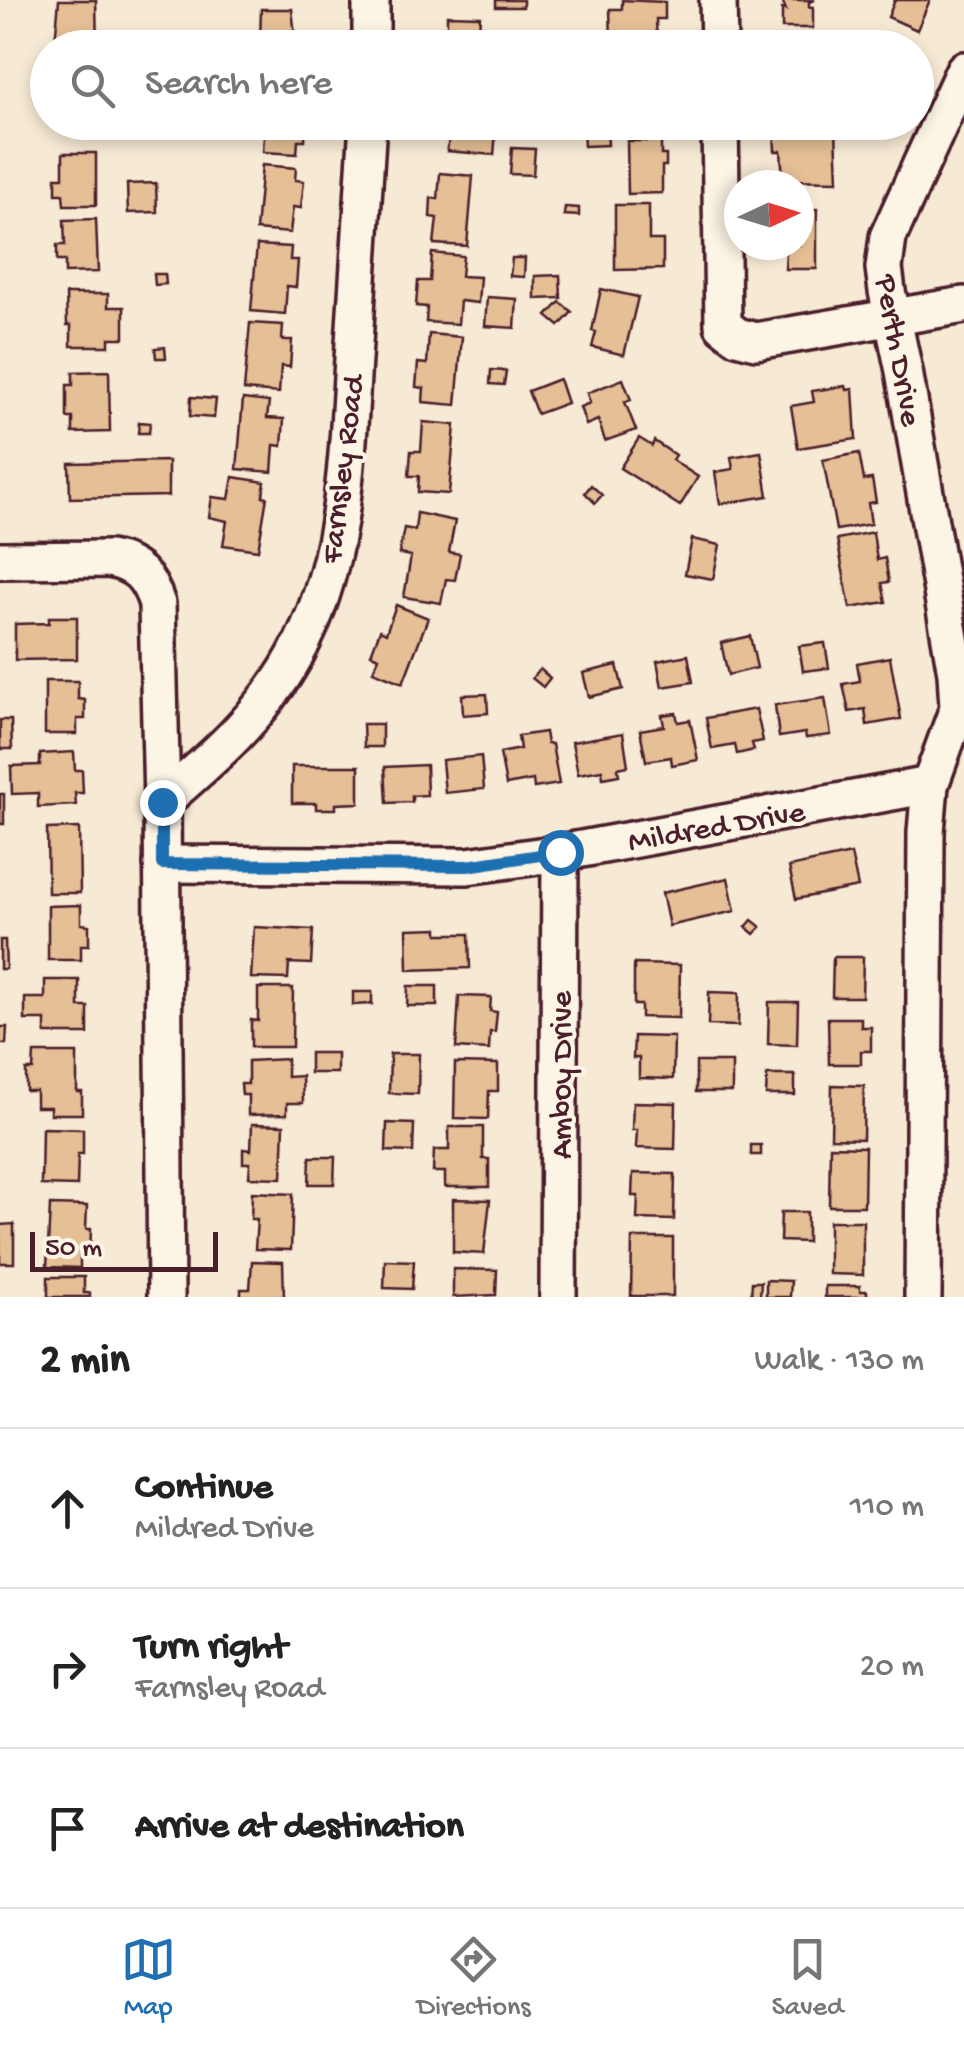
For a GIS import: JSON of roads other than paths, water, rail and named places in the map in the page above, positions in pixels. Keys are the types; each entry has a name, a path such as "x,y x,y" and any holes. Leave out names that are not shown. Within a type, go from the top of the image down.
{"street":[{"path":"371,30 372,0"},
{"path":"718,0 719,30"},
{"name":"Perth Drive","path":"934,136 964,70"},
{"name":"Farnsley Road","path":"162,802 233,739 274,690 310,627 331,569 346,474 367,140"},
{"path":"720,140 723,325 738,336 756,341 964,305"},
{"name":"Perth Drive","path":"932,140 888,237 884,268 958,641"},
{"path":"0,560 122,562 140,572 151,585 157,604 166,1297"},
{"path":"923,1297 926,832 930,785 958,708 958,641"},
{"name":"Mildred Drive","path":"162,864 467,866 930,785"},
{"name":"Amboy Drive","path":"558,1297 560,852"}]}
